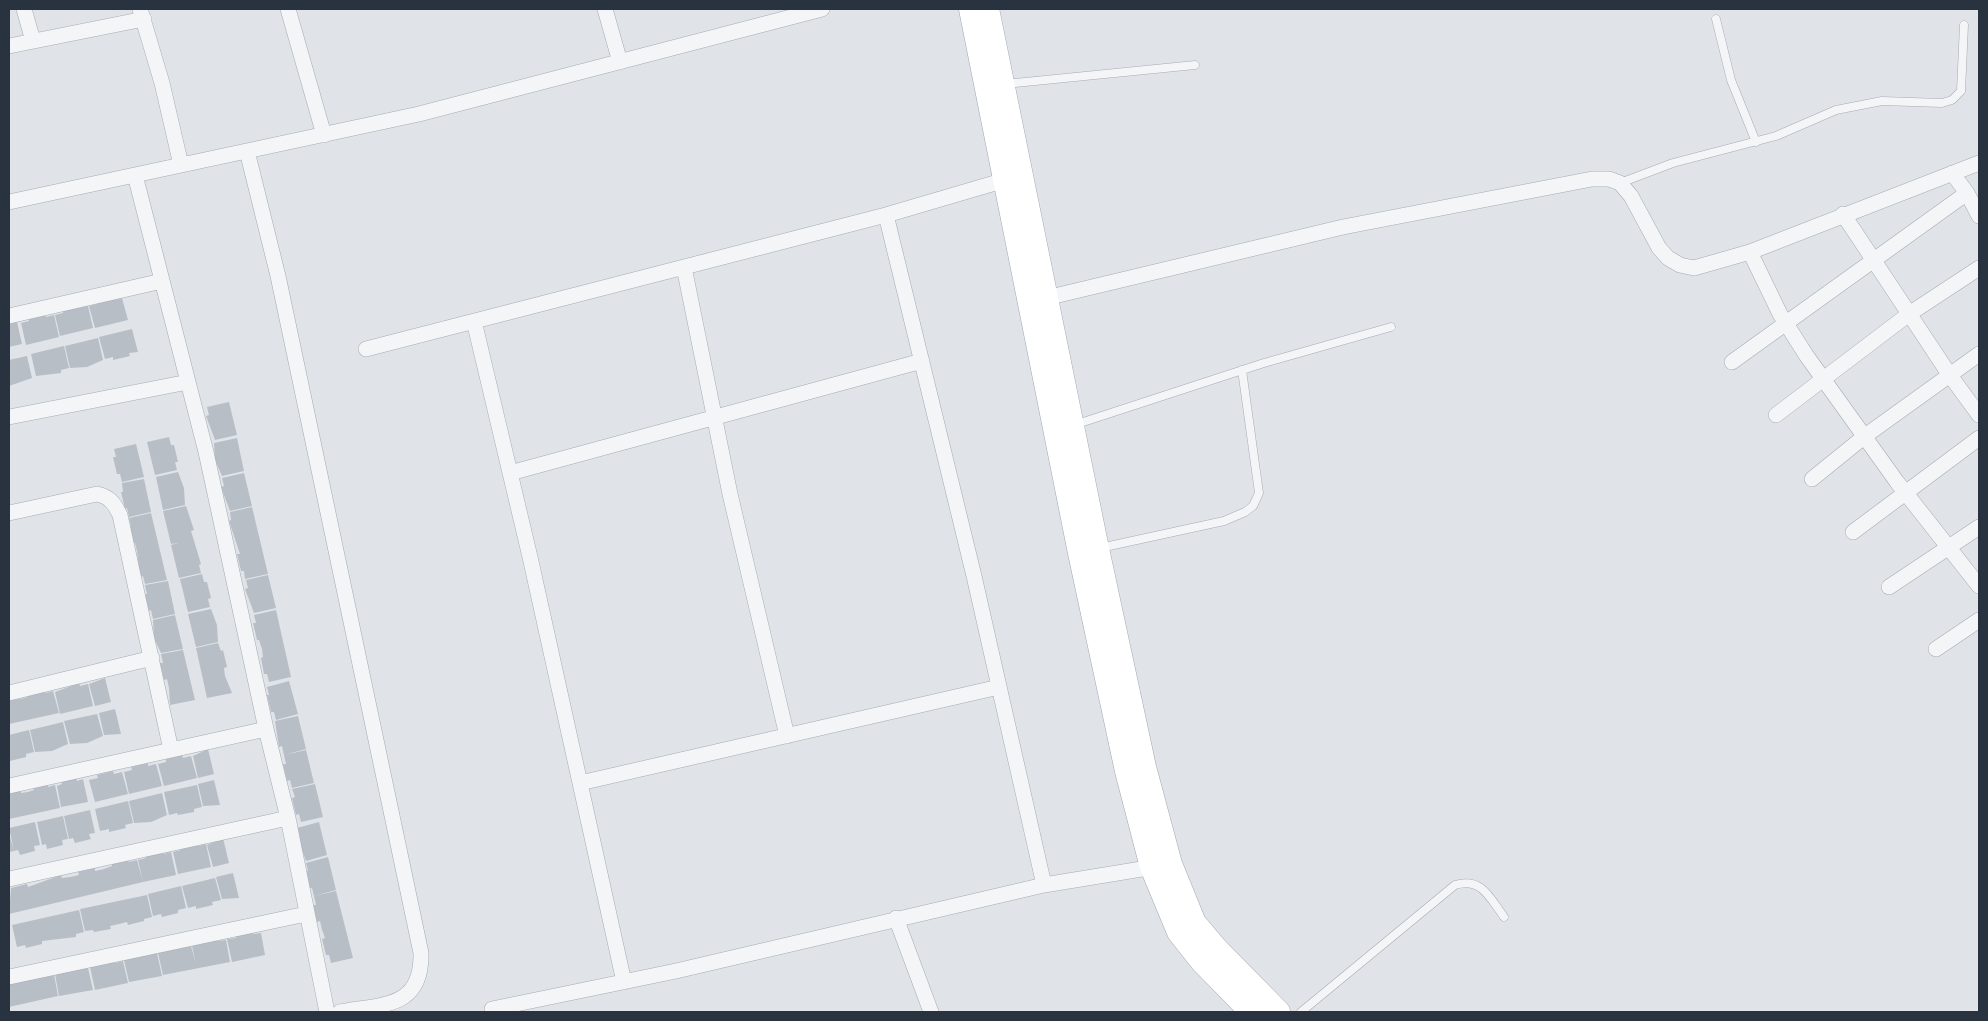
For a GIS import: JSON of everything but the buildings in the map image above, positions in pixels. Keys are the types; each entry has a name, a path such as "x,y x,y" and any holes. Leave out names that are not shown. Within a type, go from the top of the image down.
{"main road":[{"path":"971,9 1013,178 1046,298 1072,426 1089,551"},
{"path":"987,9 1003,85 1013,178 1089,551 1144,767 1161,866 1179,932 1202,961 1252,1012"},
{"path":"1161,866 1194,922 1216,949 1278,1012"}],"street":[{"path":"24,9 33,41"},
{"path":"288,9 324,134"},
{"path":"605,9 620,62"},
{"path":"9,202 419,114 822,9"},
{"path":"9,46 142,14 162,83 181,165"},
{"path":"247,151 278,276 421,952 421,971 417,985 406,996 392,1003 340,1012"},
{"path":"1046,298 1343,227 1592,179 1609,179 1620,183 1631,196 1659,248 1668,258 1694,268 1750,252 1843,214 1979,163"},
{"path":"1952,173 1967,193 1979,216"},
{"path":"135,175 206,452 266,730 288,818 327,1012"},
{"path":"366,349 886,214 1013,178"},
{"path":"1732,362 1874,262 1967,193"},
{"path":"886,214 999,687 1044,885"},
{"path":"1843,214 1949,374 1979,415"},
{"path":"1750,252 1786,324 1824,380 1906,493 1979,586"},
{"path":"684,267 730,494 787,736"},
{"path":"1776,415 1909,314 1979,268"},
{"path":"9,316 162,281"},
{"path":"474,321 624,982"},
{"path":"1812,479 1864,436 1979,354"},
{"path":"510,473 922,361"},
{"path":"9,417 188,382"},
{"path":"1852,532 1979,438"},
{"path":"9,513 97,494 106,496 114,502 120,515 171,750"},
{"path":"1889,588 1979,527"},
{"path":"1936,649 1979,620"},
{"path":"9,690 152,658"},
{"path":"580,783 999,687"},
{"path":"9,786 266,730"},
{"path":"9,879 288,818"},
{"path":"492,1009 624,982 1044,885 1161,866"},
{"path":"9,977 306,914"},
{"path":"896,918 931,1012"}],"lane":[{"path":"1716,19 1731,80 1756,142"},
{"path":"1620,183 1673,163 1776,136 1836,110 1882,101 1942,103 1952,100 1961,91 1964,25"},
{"path":"1003,85 1195,65"},
{"path":"1072,426 1242,370 1391,327"},
{"path":"1089,551 1224,521 1245,512 1253,506 1259,493 1242,370"},
{"path":"1301,1012 1455,886 1466,882 1478,885 1504,917"}]}
